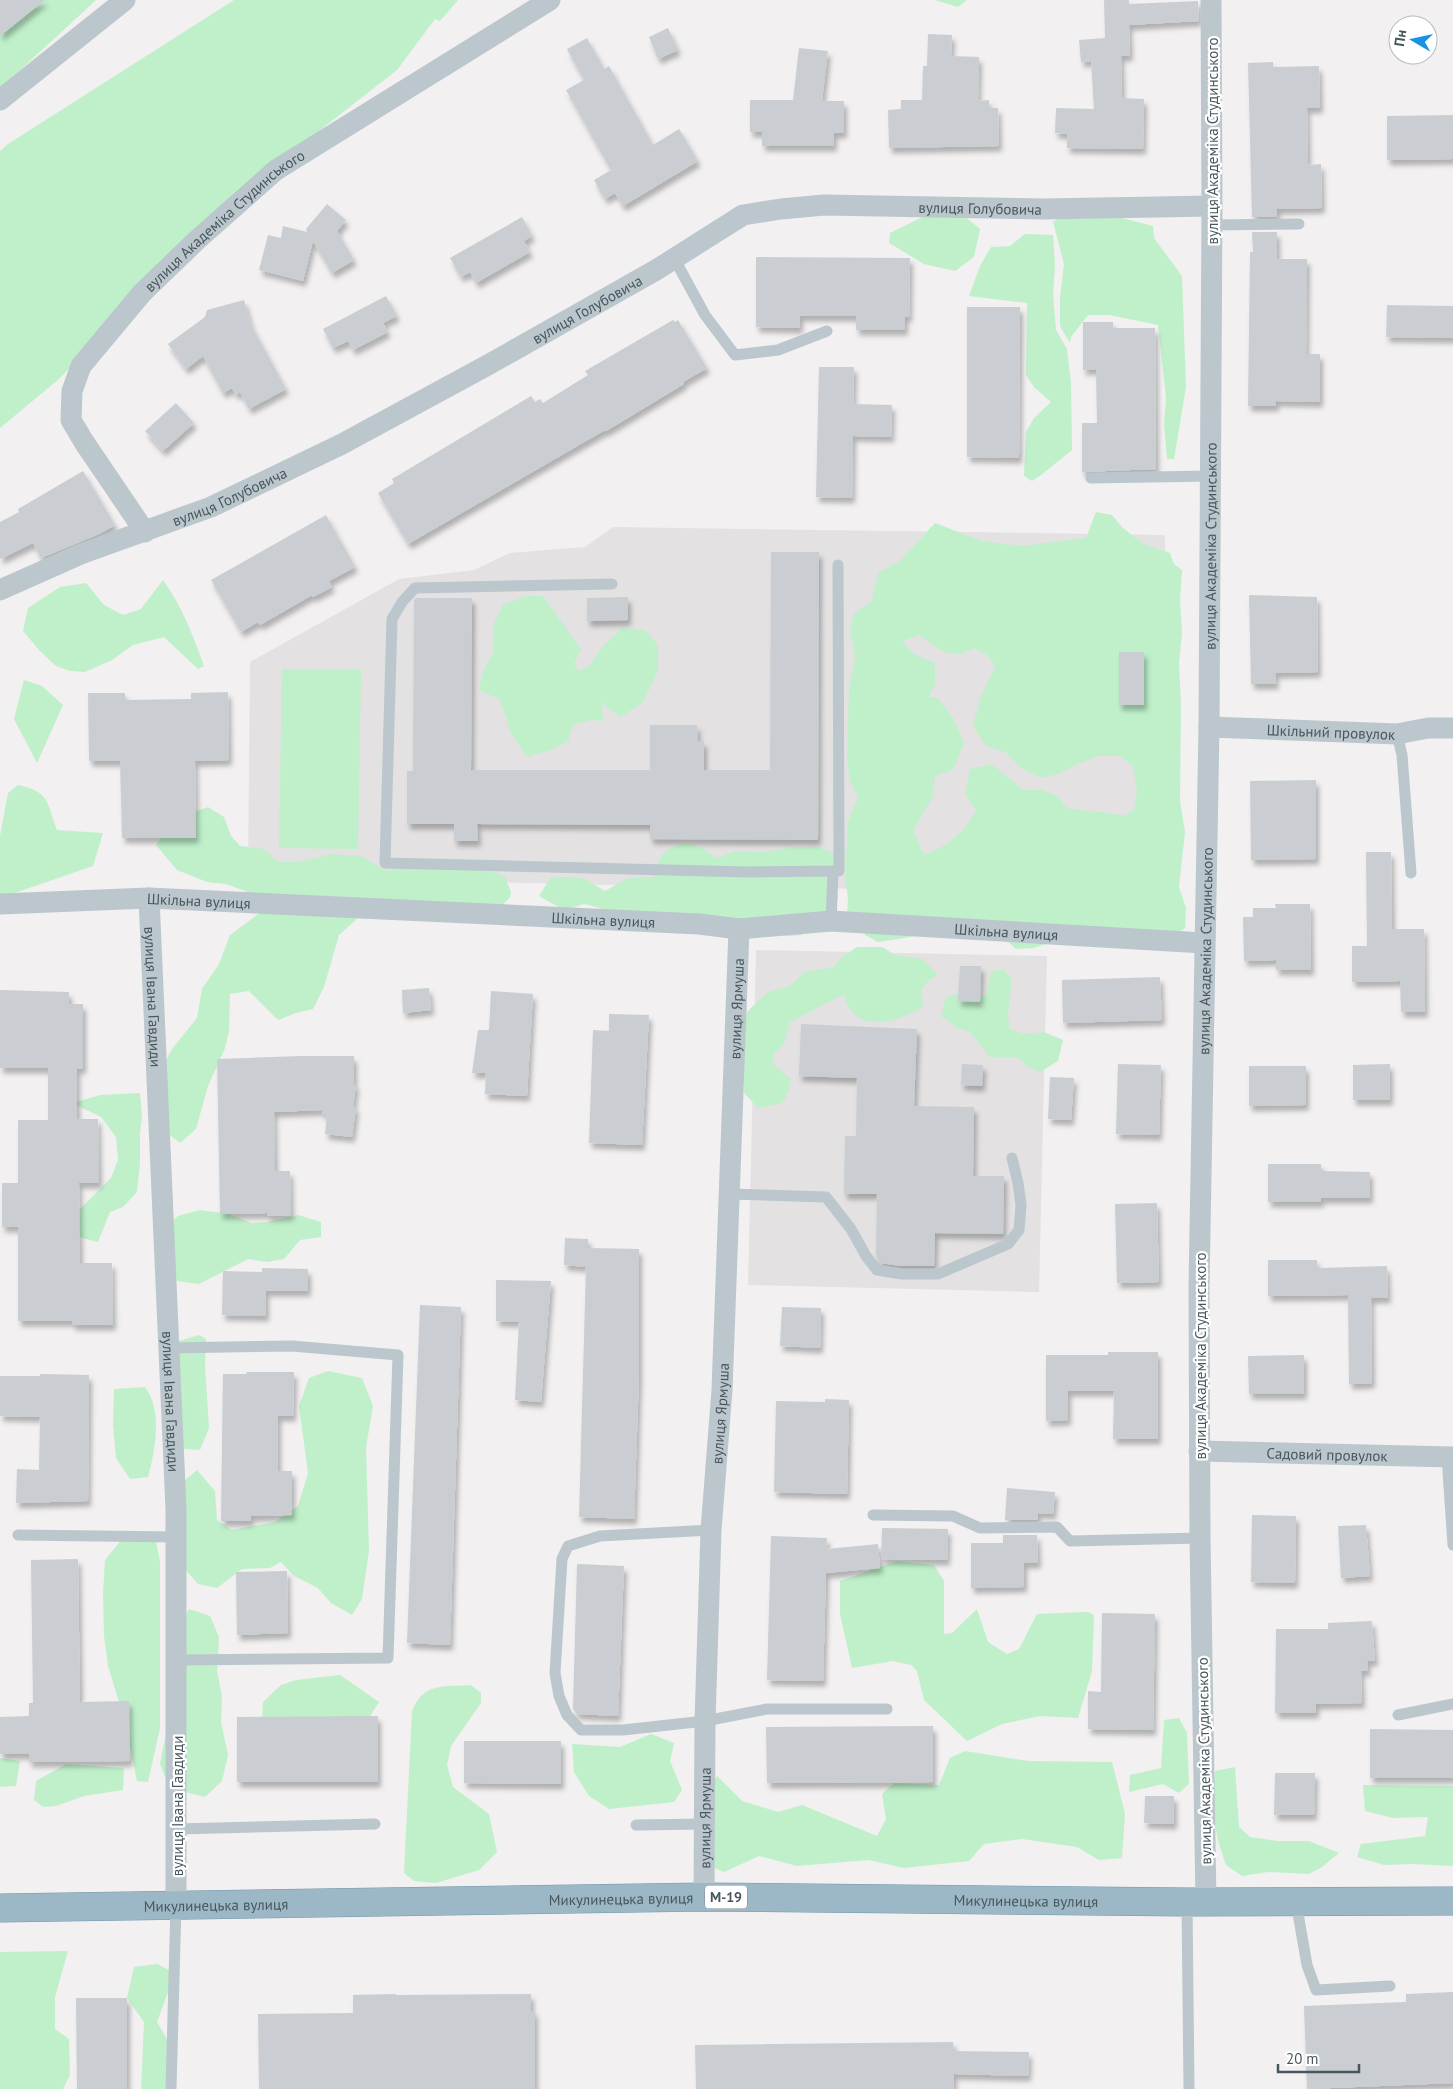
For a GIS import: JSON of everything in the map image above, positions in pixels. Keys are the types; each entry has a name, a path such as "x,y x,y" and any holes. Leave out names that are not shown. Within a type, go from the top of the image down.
{"highway":[{"name":"Микулинецька вулиця","path":"0,1908 704,1897 1197,1902 1453,1901"}],"street":[{"path":"0,100 125,0"},
{"name":"вулиця Академіка Студинського","path":"145,532 71,420 72,391 81,366 142,293 196,240 276,170 550,0"},
{"name":"вулиця Академіка Студинського","path":"1197,1902 1200,1538 1199,1287 1209,727 1212,216 1211,0"},
{"name":"вулиця Голубовича","path":"0,590 81,554 211,507 342,444 486,366 674,258 743,215 824,205 1043,209 1212,216"},
{"name":"Шкільний провулок","path":"1209,727 1398,734 1428,728 1453,728"},
{"name":"Шкільна вулиця","path":"0,904 149,898 700,924 739,929 831,921 1204,943"},
{"name":"вулиця Івана Гавдиди","path":"149,898 176,1537 176,1905"},
{"name":"вулиця Ярмуша","path":"704,1897 705,1722 711,1530 722,1390 739,929"},
{"name":"Садовий провулок","path":"1199,1451 1450,1457"}],"lane":[{"path":"1212,216 1299,224"},
{"path":"674,258 705,315 735,355 778,350 827,331"},
{"path":"1091,478 1210,476"},
{"path":"612,584 415,588 402,602 392,620 385,863 748,872 839,871 838,565"},
{"path":"1398,734 1402,755 1411,873"},
{"path":"831,921 833,871"},
{"path":"729,1194 826,1197 851,1229 866,1256 877,1270 902,1274 938,1274 1008,1244 1019,1230 1018,1182 1012,1158"},
{"path":"169,1348 292,1346 398,1355 388,1658 176,1660"},
{"path":"1450,1457 1453,1545"},
{"path":"873,1515 954,1516 980,1528 1057,1526 1070,1541 1200,1538"},
{"path":"711,1530 600,1536 568,1546 562,1559 554,1673 559,1696 567,1715 582,1730 623,1730 705,1722 767,1709 888,1709"},
{"path":"18,1535 176,1537"},
{"path":"1398,1715 1453,1704"},
{"path":"177,1829 375,1824"},
{"path":"636,1825 704,1824"},
{"path":"1189,2089 1197,1902"},
{"path":"1296,1902 1307,1965 1316,1990 1390,1986"},
{"path":"171,2089 176,1905"}],"shaded area":[{"path":"613,527 1165,535 1167,887 776,889 248,876 250,662 399,579 474,570 510,553 585,547"},
{"path":"756,950 1047,956 1039,1292 748,1285"}],"green space":[{"path":"0,0 96,0 0,87"},
{"path":"234,0 458,0 440,21 435,19 397,70 228,202 59,379 0,428 0,151 8,144"},
{"path":"935,0 967,0 958,7"},
{"path":"939,209 957,210 980,229 974,257 955,271 924,264 889,243 890,233"},
{"path":"1066,213 1122,218 1153,226 1154,238 1182,276 1186,387 1174,459 1167,459 1164,424 1166,398 1158,325 1109,315 1088,315 1071,337 1070,343 1060,326 1060,297 1064,264 1053,222"},
{"path":"1025,234 1053,235 1055,267 1053,293 1056,330 1067,349 1071,384 1072,450 1032,481 1024,476 1026,432 1034,418 1051,402 1034,387 1026,375 1027,303 969,296 980,266 991,247 1010,246"},
{"path":"1096,512 1112,515 1122,527 1143,544 1170,553 1174,564 1182,570 1180,601 1182,633 1179,664 1181,704 1180,801 1185,832 1179,887 1186,908 1185,928 1172,937 1058,940 1034,948 1016,949 1005,939 929,934 878,942 865,935 862,915 847,914 848,899 845,875 848,822 858,797 850,782 847,758 849,690 855,657 850,628 854,614 871,602 878,573 900,561 935,523 982,541 1021,546 1086,538","holes":["920,635 939,649 951,654 958,654 974,648 987,655 995,667 981,696 973,726 986,746 1007,753 1021,768 1041,778 1058,774 1100,756 1120,756 1133,766 1137,791 1134,810 1124,816 1067,808 1057,796 1042,790 1023,790 992,764 970,769 965,794 976,810 966,826 948,843 924,855 913,830 932,798 935,776 954,769 964,742 952,716 938,698 929,697 935,683 935,663 914,654 902,641"]},
{"path":"163,580 187,622 196,644 204,666 198,669 164,637 133,645 112,660 85,672 70,671 56,666 23,631 28,608 60,587 86,583 104,605 123,615 141,609"},
{"path":"525,596 543,596 581,649 574,664 580,671 590,665 602,647 622,628 645,630 658,645 658,671 643,702 621,717 601,703 604,721 591,720 573,725 568,741 554,749 527,757 510,732 499,699 479,690 482,674 493,652 494,624 503,605"},
{"path":"282,669 361,670 358,849 279,848"},
{"path":"24,680 42,686 63,705 37,763 14,719"},
{"path":"18,785 42,795 48,805 57,830 103,833 93,866 0,898 0,836 8,793"},
{"path":"208,807 224,817 231,836 240,846 264,849 278,862 298,862 332,854 361,856 386,871 435,861 456,870 472,869 497,873 505,877 511,892 510,897 500,908 359,917 339,935 324,987 313,1009 278,1020 249,991 230,994 229,1031 225,1048 208,1086 196,1129 180,1143 166,1132 164,1064 172,1049 197,1018 202,989 219,964 230,935 261,912 245,891 226,884 207,882 177,870 156,845 175,819"},
{"path":"686,843 703,848 716,858 736,851 763,852 796,847 819,847 835,854 838,899 802,935 788,936 608,910 584,904 564,910 539,896 551,877 583,878 605,891 628,878 654,877 658,863 664,853 672,847"},
{"path":"857,947 882,947 895,955 922,959 938,975 929,980 921,990 923,1007 896,1019 875,1022 866,1021 857,1016 849,1007 844,994 790,1022 784,1044 773,1055 773,1064 791,1079 787,1094 785,1099 778,1104 758,1108 744,1093 741,1034 747,1012 768,992 790,986 804,972 834,967 841,958"},
{"path":"1003,969 1012,979 1008,1015 1010,1029 1024,1034 1044,1032 1063,1040 1058,1061 1040,1072 1028,1067 1017,1057 990,1057 970,1032 958,1028 941,1016 946,997 967,991 977,998 987,994 991,971"},
{"path":"140,1093 142,1117 137,1192 123,1207 110,1212 98,1242 82,1238 67,1228 77,1212 111,1178 118,1160 116,1137 101,1117 72,1103 101,1095"},
{"path":"200,1210 229,1214 251,1223 267,1222 298,1215 321,1222 321,1237 300,1240 284,1259 267,1262 248,1259 199,1284 177,1281 162,1231 178,1216"},
{"path":"199,1335 206,1339 205,1366 209,1428 200,1450 185,1449 178,1444 179,1341"},
{"path":"328,1371 362,1378 373,1406 366,1447 369,1551 362,1599 352,1615 331,1603 318,1588 294,1576 281,1562 270,1568 242,1569 217,1588 198,1584 183,1567 181,1484 197,1470 215,1491 217,1520 232,1530 275,1522 298,1506 308,1473 299,1406 309,1378"},
{"path":"145,1387 154,1407 156,1419 155,1443 148,1477 130,1479 116,1458 113,1426 114,1389"},
{"path":"123,1538 156,1541 160,1562 160,1728 148,1782 137,1781 124,1718 108,1666 104,1636 103,1594 105,1560"},
{"path":"897,1561 934,1565 944,1581 944,1634 952,1633 977,1609 988,1642 1007,1654 1019,1649 1037,1614 1088,1612 1094,1615 1092,1671 1078,1718 1040,1716 1002,1724 967,1741 924,1700 917,1671 911,1665 893,1661 852,1668 840,1614 840,1581"},
{"path":"189,1609 210,1616 219,1637 217,1671 222,1696 221,1722 228,1755 222,1781 205,1797 177,1790 167,1782 160,1764 167,1728 171,1643"},
{"path":"340,1675 379,1702 365,1724 262,1723 263,1702 281,1685 296,1680"},
{"path":"471,1685 481,1693 481,1703 451,1746 447,1765 453,1787 489,1814 497,1852 479,1870 436,1883 414,1881 404,1873 412,1711 422,1695 429,1691 444,1686"},
{"path":"1179,1718 1187,1733 1189,1784 1179,1793 1163,1784 1129,1792 1130,1775 1161,1768 1164,1720"},
{"path":"651,1734 674,1743 670,1761 682,1790 674,1802 609,1809 589,1796 574,1772 572,1744 620,1747"},
{"path":"965,1751 1028,1761 1112,1762 1125,1814 1122,1858 1099,1860 1077,1847 1022,1839 984,1844 969,1861 903,1868 869,1860 797,1866 759,1856 724,1872 708,1865 704,1796 717,1776 742,1801 778,1812 802,1805 877,1836 886,1819 882,1794 894,1783 939,1785 950,1758"},
{"path":"0,1758 20,1761 16,1786 0,1787"},
{"path":"66,1764 124,1768 123,1790 84,1796 56,1806 43,1807 34,1800 36,1781"},
{"path":"1235,1767 1239,1827 1250,1837 1277,1841 1309,1841 1339,1853 1322,1867 1309,1874 1268,1872 1242,1876 1226,1865 1218,1841 1212,1807 1215,1771"},
{"path":"1363,1785 1453,1786 1453,1866 1384,1865 1357,1857 1361,1844 1425,1836 1428,1817 1393,1818 1365,1811"},
{"path":"68,1951 55,1997 55,2029 69,2039 70,2075 63,2089 0,2089 0,1952"},
{"path":"157,1964 175,1973 157,2022 177,2056 171,2089 141,2089 144,2022 127,1998 134,1967"}],"building":[{"path":"0,0 45,0 0,36"},
{"path":"1104,0 1129,0 1129,4 1198,1 1199,21 1129,25 1130,56 1121,56 1122,98 1144,99 1143,149 1067,148 1067,134 1055,133 1056,108 1094,109 1091,61 1081,62 1079,40 1105,38"},
{"path":"668,28 678,50 658,59 649,37"},
{"path":"928,34 952,35 951,56 979,57 978,101 989,100 989,108 998,108 999,146 889,148 888,110 901,109 901,100 922,100 923,66 927,66"},
{"path":"587,38 604,69 609,66 653,145 679,129 698,161 623,206 615,193 605,199 594,180 611,170 566,90 584,80 567,49"},
{"path":"799,48 828,51 822,101 844,101 844,133 834,133 834,146 762,146 762,132 750,132 750,100 793,100"},
{"path":"1273,62 1273,67 1319,66 1320,108 1307,108 1308,165 1321,164 1322,208 1277,209 1277,217 1252,217 1248,63"},
{"path":"1453,115 1453,159 1387,160 1387,116"},
{"path":"327,204 346,220 337,231 354,260 332,273 313,241 303,281 259,270 268,235 281,238 283,226 307,232 306,229"},
{"path":"522,217 532,236 524,241 530,252 476,283 470,272 461,277 450,258"},
{"path":"1252,232 1277,232 1277,259 1307,259 1306,354 1320,354 1320,402 1276,401 1276,406 1248,406 1250,252 1253,252"},
{"path":"756,257 910,258 909,317 905,317 905,330 856,330 856,316 800,316 800,328 756,327"},
{"path":"386,296 397,316 383,323 388,332 353,350 348,341 333,348 323,329"},
{"path":"244,300 251,325 286,389 249,409 240,392 236,395 232,388 223,393 203,356 186,369 168,344 205,317 207,310"},
{"path":"1387,305 1453,306 1453,338 1386,337"},
{"path":"967,307 1020,307 1019,458 967,457"},
{"path":"673,320 675,322 678,320 707,368 606,431 408,544 378,493 394,483 392,479 531,396 535,402 540,399 543,403 588,375 585,371"},
{"path":"1083,322 1113,322 1113,328 1155,328 1156,469 1082,472 1082,423 1097,423 1096,369 1083,370"},
{"path":"819,367 854,367 853,404 892,405 891,437 853,436 852,498 816,497"},
{"path":"176,403 194,423 163,451 145,431"},
{"path":"83,471 115,525 99,534 41,558 33,543 0,559 0,522 19,512 18,509"},
{"path":"326,515 355,567 329,581 332,587 313,597 312,595 260,625 258,622 241,632 211,580"},
{"path":"771,552 819,552 818,840 650,839 650,825 477,824 478,841 454,841 454,824 407,824 407,771 413,771 414,600 416,598 472,598 471,770 650,770 650,725 697,725 698,742 704,741 704,770 770,770"},
{"path":"1249,595 1317,597 1318,672 1275,673 1276,684 1251,684"},
{"path":"628,597 628,620 587,621 587,598"},
{"path":"1119,652 1144,652 1144,705 1119,705"},
{"path":"228,692 229,760 195,761 196,838 122,838 120,761 89,761 88,693 125,693 125,700 191,699 191,693"},
{"path":"1316,780 1316,859 1251,860 1250,781"},
{"path":"1366,852 1391,852 1392,929 1424,929 1425,1012 1401,1012 1400,981 1352,982 1352,946 1367,946"},
{"path":"1275,904 1310,904 1311,970 1276,970 1276,960 1244,961 1243,917 1253,917 1253,908 1276,908"},
{"path":"960,966 981,966 980,1002 958,1001"},
{"path":"1160,977 1162,1020 1063,1023 1062,980"},
{"path":"429,988 431,1010 403,1013 402,990"},
{"path":"0,990 69,992 69,1004 83,1004 83,1069 77,1068 77,1119 98,1119 99,1183 79,1183 80,1263 112,1263 113,1325 72,1325 72,1321 18,1321 18,1227 2,1227 2,1183 18,1183 18,1120 48,1120 48,1068 0,1068"},
{"path":"491,991 533,994 527,1096 485,1094 486,1073 472,1073 478,1030 489,1030"},
{"path":"609,1014 649,1015 642,1145 589,1143 593,1030 609,1031"},
{"path":"801,1024 917,1029 914,1106 974,1107 973,1176 1004,1176 1003,1234 935,1233 934,1266 900,1266 881,1263 876,1256 877,1194 844,1194 845,1136 856,1136 857,1078 799,1076"},
{"path":"354,1056 354,1085 356,1085 353,1107 356,1107 352,1137 325,1134 327,1115 322,1115 323,1110 274,1112 275,1171 290,1171 291,1215 267,1216 267,1213 220,1214 217,1059"},
{"path":"962,1064 983,1065 982,1086 961,1085"},
{"path":"1118,1064 1161,1065 1159,1135 1116,1134"},
{"path":"1390,1064 1390,1100 1353,1100 1353,1065"},
{"path":"1249,1066 1306,1066 1306,1105 1249,1106"},
{"path":"1050,1077 1074,1078 1071,1120 1048,1119"},
{"path":"1268,1164 1321,1164 1321,1171 1370,1172 1370,1198 1321,1198 1321,1202 1268,1202"},
{"path":"1157,1203 1159,1282 1117,1283 1115,1204"},
{"path":"565,1238 588,1239 588,1248 639,1249 639,1374 634,1519 579,1517 586,1267 564,1265"},
{"path":"1268,1260 1317,1260 1317,1268 1387,1266 1388,1298 1371,1298 1372,1383 1349,1384 1348,1295 1268,1296"},
{"path":"262,1268 308,1269 308,1291 266,1291 266,1316 222,1315 223,1271 262,1272"},
{"path":"496,1280 551,1281 541,1402 515,1400 519,1322 496,1321"},
{"path":"420,1305 461,1307 450,1645 407,1643"},
{"path":"782,1307 821,1308 820,1348 780,1346"},
{"path":"1108,1352 1158,1352 1158,1439 1113,1439 1114,1391 1068,1391 1068,1420 1046,1421 1046,1355 1108,1355"},
{"path":"1304,1355 1304,1394 1249,1394 1248,1356"},
{"path":"247,1372 294,1372 293,1416 278,1416 278,1471 292,1471 292,1515 251,1516 251,1521 221,1521 223,1374 246,1374"},
{"path":"40,1374 89,1375 88,1501 16,1503 17,1469 39,1470 40,1417 0,1416 0,1376 40,1376"},
{"path":"825,1399 849,1400 847,1494 774,1492 776,1401 825,1402"},
{"path":"1007,1488 1055,1492 1053,1514 1038,1513 1037,1520 1005,1520"},
{"path":"1252,1515 1296,1516 1295,1583 1251,1582"},
{"path":"1366,1525 1370,1576 1341,1578 1338,1526"},
{"path":"882,1528 948,1529 947,1560 881,1559"},
{"path":"1003,1535 1037,1535 1038,1563 1024,1563 1024,1587 971,1588 971,1543 1003,1543"},
{"path":"771,1536 827,1538 826,1549 878,1544 880,1568 826,1573 823,1681 767,1680"},
{"path":"78,1559 80,1702 129,1701 130,1761 29,1762 29,1754 0,1754 0,1717 29,1716 29,1703 33,1703 31,1560"},
{"path":"577,1564 624,1566 618,1716 577,1714 573,1709"},
{"path":"287,1571 288,1633 237,1635 236,1572"},
{"path":"1102,1613 1155,1614 1153,1730 1088,1729 1088,1691 1101,1692"},
{"path":"1372,1621 1375,1661 1367,1661 1368,1671 1361,1671 1362,1703 1316,1704 1316,1713 1275,1713 1276,1629 1328,1629 1328,1623"},
{"path":"378,1716 378,1782 237,1782 237,1717"},
{"path":"933,1726 933,1782 767,1783 766,1727"},
{"path":"1370,1729 1453,1730 1453,1778 1370,1778"},
{"path":"464,1741 561,1741 561,1784 464,1783"},
{"path":"1275,1773 1315,1773 1314,1815 1274,1815"},
{"path":"1145,1796 1174,1796 1174,1824 1144,1823"},
{"path":"1453,1992 1453,2083 1307,2089 1304,2006 1406,2002 1406,1994"},
{"path":"531,1994 531,2011 535,2011 535,2089 259,2089 258,2014 353,2013 353,1995"},
{"path":"76,1998 127,1998 127,2089 77,2089"},
{"path":"953,2042 954,2051 1029,2052 1028,2076 954,2074 954,2089 696,2089 695,2045"}]}
